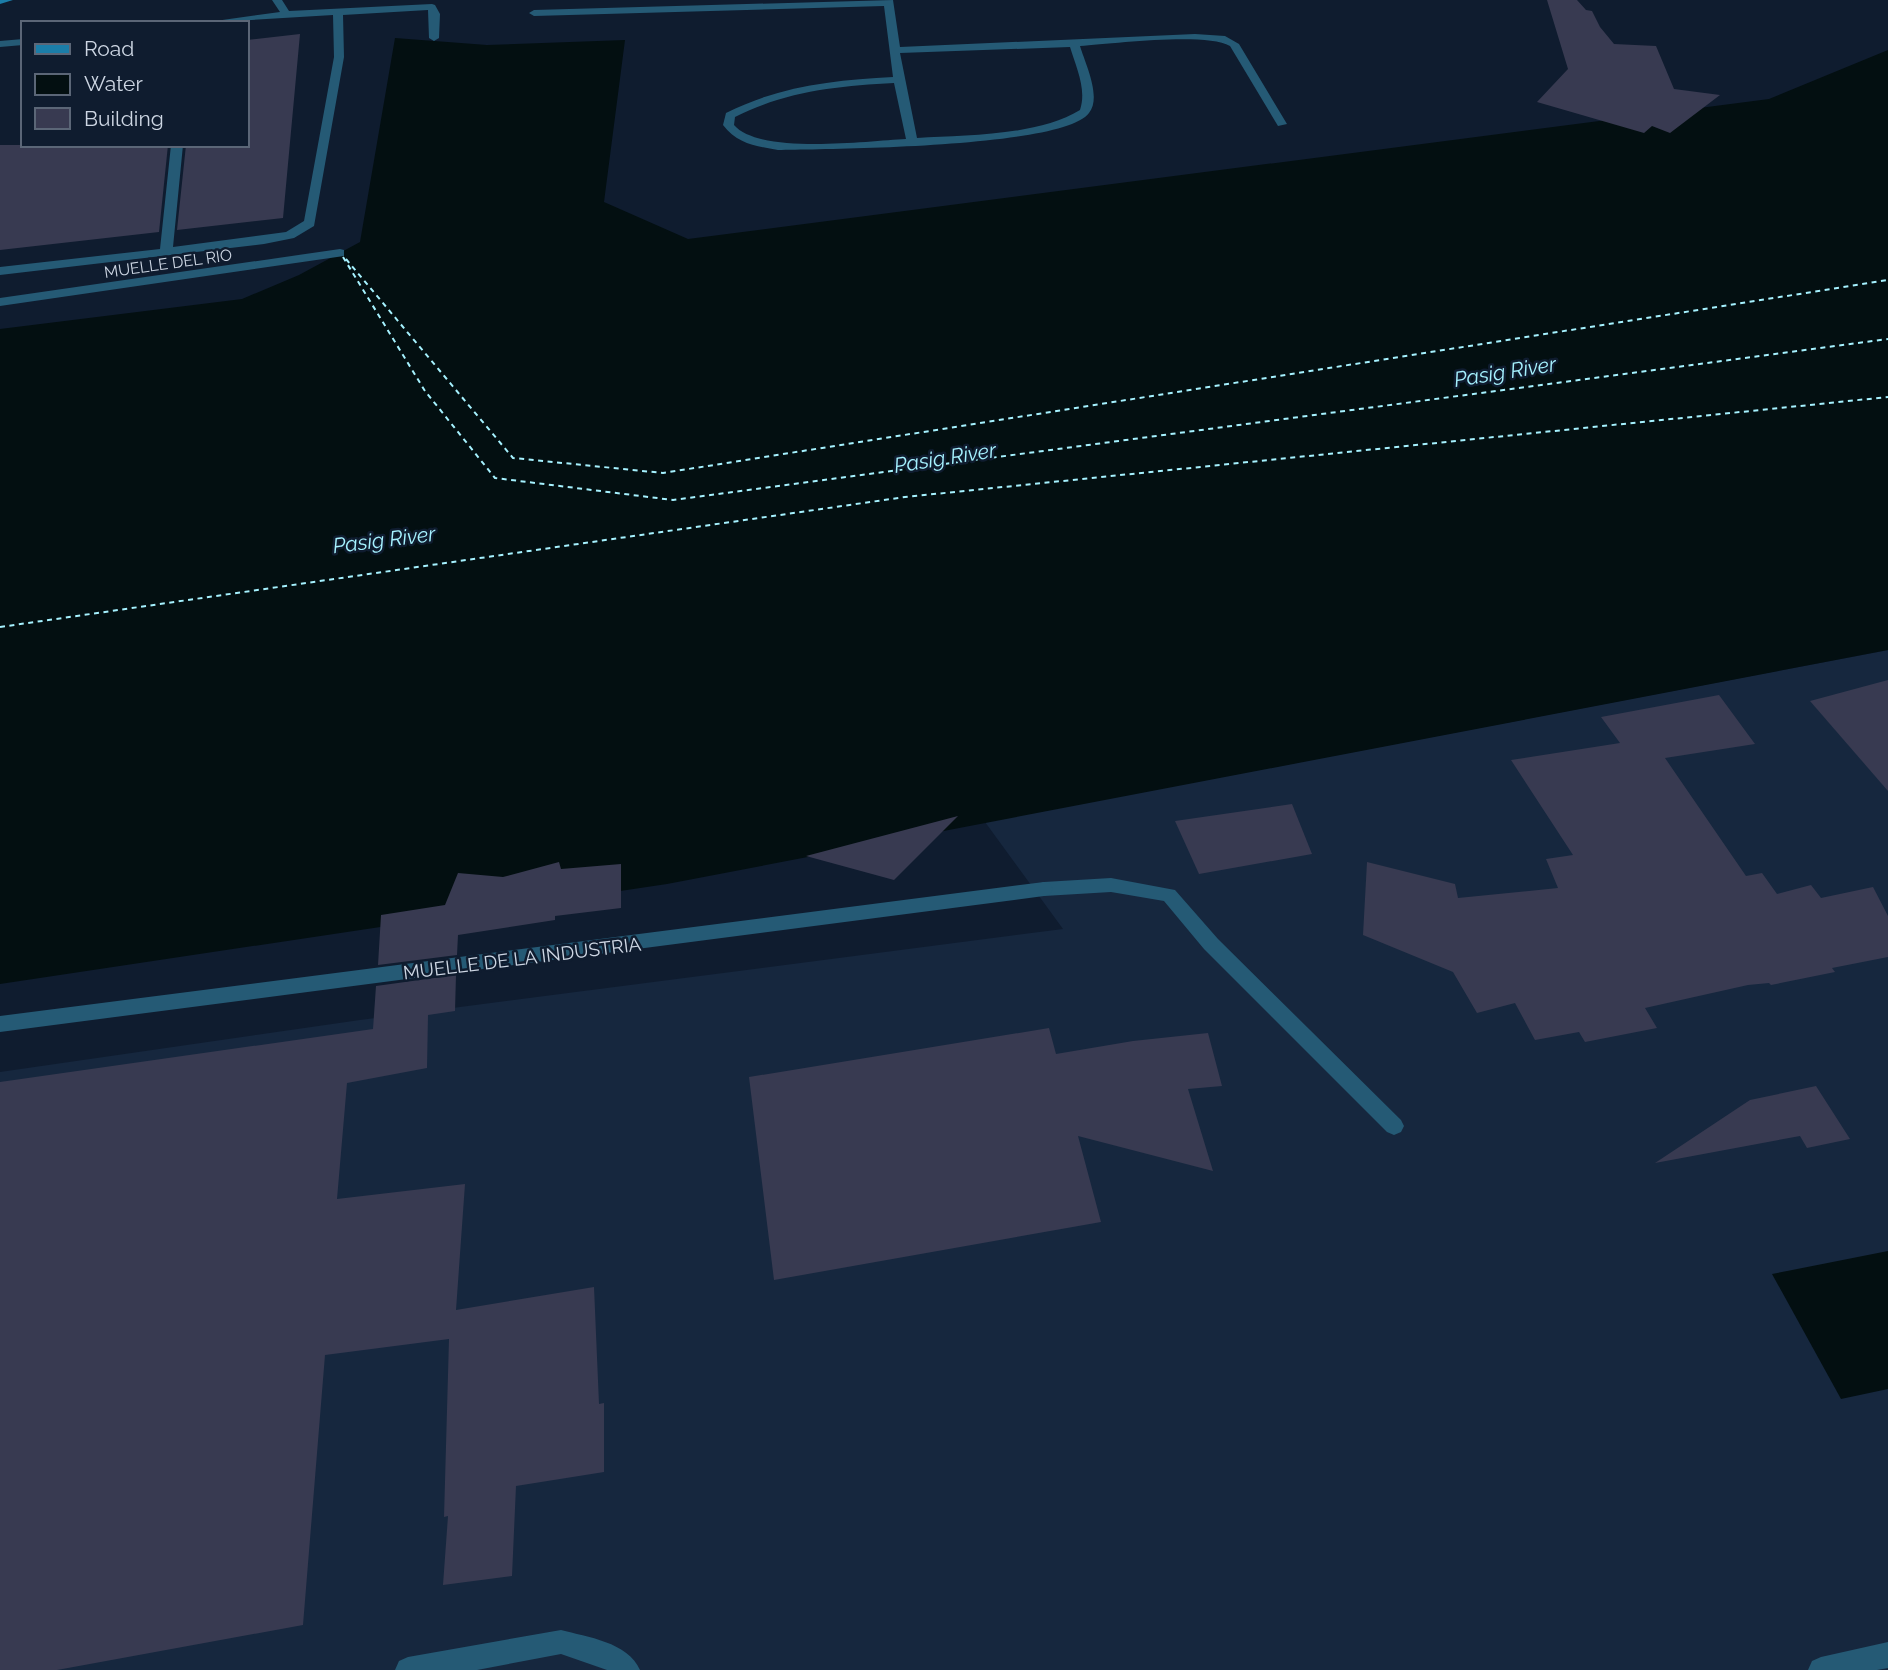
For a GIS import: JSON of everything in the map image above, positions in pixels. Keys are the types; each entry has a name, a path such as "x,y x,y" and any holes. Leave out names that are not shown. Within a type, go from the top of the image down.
{"street":[{"path":"0,1 8,0"},
{"path":"277,0 286,14"},
{"path":"534,13 888,2 899,80 912,140"},
{"path":"223,21 286,14 432,7 435,14 433,38"},
{"path":"0,271 264,240 290,234 310,223 340,57 338,12"},
{"path":"895,50 1195,37 1225,39 1234,44 1282,124"},
{"path":"0,44 21,42"},
{"path":"899,80 824,84 778,94 730,115 728,125 746,141 778,147 1030,133 1071,123 1084,114 1088,101 1074,44"},
{"path":"166,252 177,147"},
{"name":"MUELLE DEL RIO","path":"0,302 340,253"},
{"name":"MUELLE DE LA INDUSTRIA","path":"0,1024 668,940 1044,888 1111,885 1168,895 1211,944 1394,1126"},
{"path":"408,1670 561,1642 609,1656 627,1670"},
{"path":"1821,1670 1888,1655"}],"shaded area":[{"path":"1888,650 1888,1670 0,1670 0,1072 360,1020 1063,929 985,822"}],"water":[{"name":"Pasig River","path":"395,38 487,45 625,40 604,202 688,239 1769,99 1888,50 1888,650 667,884 0,984 0,329 242,299 299,275 360,242"},
{"path":"1888,1251 1888,1389 1841,1399 1772,1274"}],"building":[{"path":"1547,0 1577,0 1586,10 1592,11 1600,27 1614,44 1656,46 1674,89 1720,95 1670,133 1652,126 1644,133 1537,102 1568,69"},
{"path":"300,34 283,218 177,230 186,147 248,147 248,40"},
{"path":"0,145 168,147 159,232 0,250"},
{"path":"1888,680 1888,791 1810,701"},
{"path":"1719,695 1755,744 1665,758 1746,876 1762,873 1777,894 1811,885 1821,898 1873,887 1888,916 1888,957 1832,968 1835,972 1771,985 1748,985 1645,1008 1657,1028 1585,1042 1579,1032 1535,1040 1515,1003 1477,1013 1453,972 1363,935 1367,862 1455,884 1458,898 1558,888 1546,859 1573,855 1511,760 1620,743 1601,717"},
{"path":"1292,804 1312,854 1199,874 1175,821"},
{"path":"958,816 894,880 806,856"},
{"path":"559,862 561,869 621,864 621,908 555,916 555,920 458,935 457,955 378,965 381,915 445,905 458,873 503,877"},
{"path":"456,975 455,1011 428,1015 427,1068 347,1083 337,1199 465,1184 456,1310 594,1287 599,1404 604,1403 604,1472 516,1486 512,1576 443,1585 448,1516 444,1517 449,1339 325,1355 303,1625 57,1670 0,1670 0,1082 373,1029 376,986"},
{"path":"1049,1028 1056,1054 1133,1041 1208,1033 1222,1086 1188,1089 1213,1171 1078,1136 1101,1222 774,1280 749,1077"},
{"path":"1816,1086 1850,1139 1807,1148 1800,1136 1655,1163 1750,1100"}],"ferry route":[{"path":"343,257 425,391 495,478 673,500 1888,339"},
{"path":"346,259 513,458 663,473 1888,280"},
{"path":"0,627 905,497 1888,397"}]}
